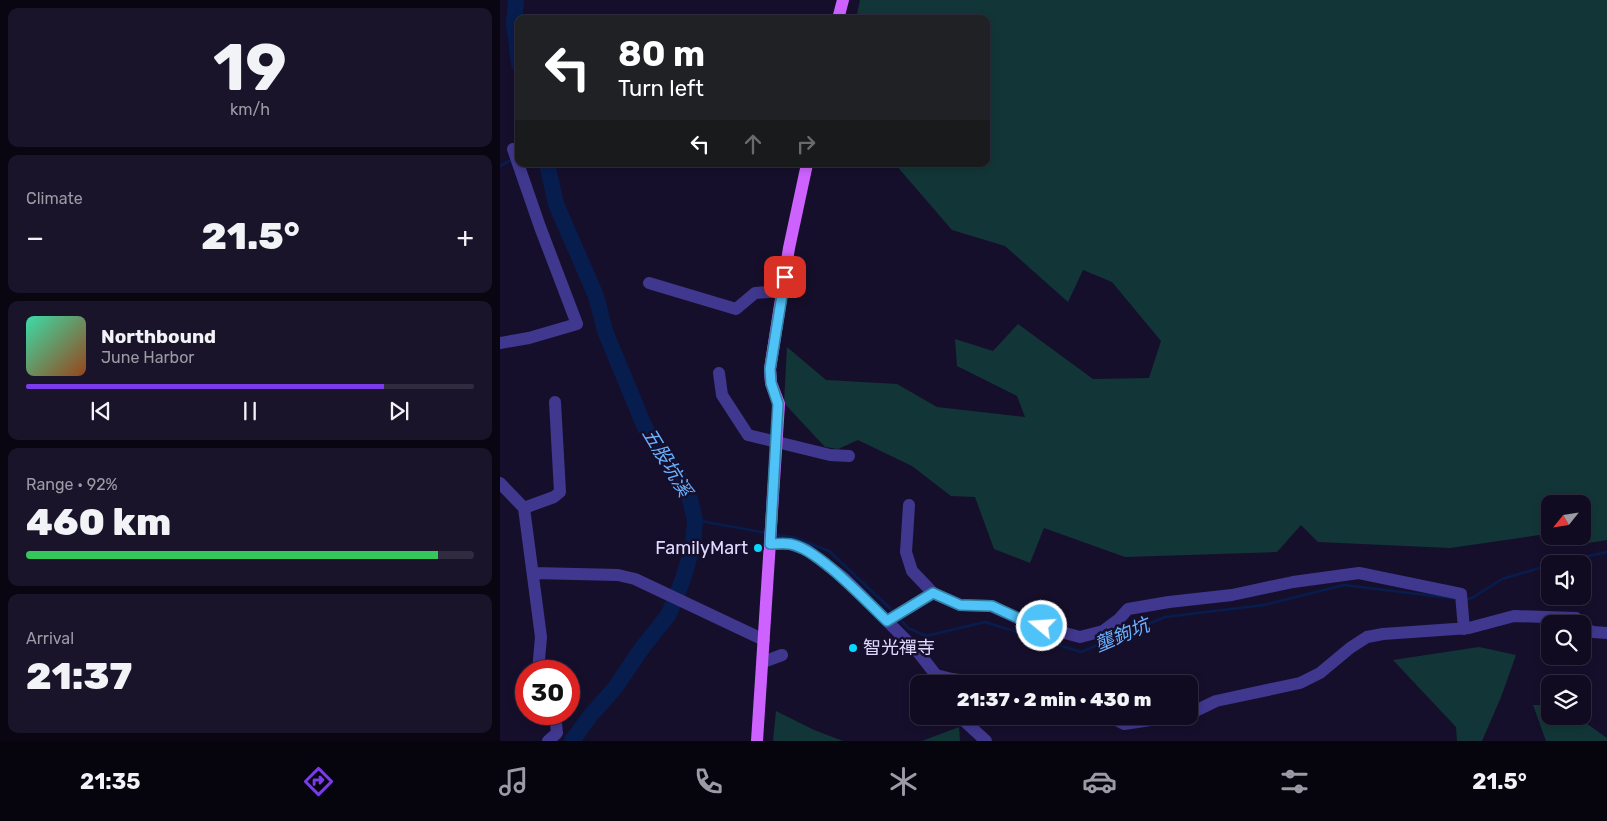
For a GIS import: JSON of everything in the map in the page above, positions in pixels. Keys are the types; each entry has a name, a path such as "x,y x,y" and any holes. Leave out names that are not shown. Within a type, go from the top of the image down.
{"main road":[{"path":"839,15 843,0"},
{"path":"757,741 778,404 771,383 770,369 789,248 806,167"}],"street":[{"path":"513,149 515,155"},
{"path":"500,343 529,338 577,324 519,167"},
{"path":"649,283 736,309 755,293 783,291"},
{"path":"719,373 722,395 748,436 830,455 849,456"},
{"path":"524,508 554,497 560,492 555,402"},
{"path":"500,483 524,508 541,637 539,660"},
{"path":"909,505 906,552 912,571 933,593 960,605 992,606 1031,624 1080,637 1103,631 1119,619 1128,609 1232,595 1293,582 1359,573 1461,594 1464,629"},
{"path":"771,536 807,550 893,617 928,663 934,675"},
{"path":"534,573 618,574 635,579 764,640"},
{"path":"893,617 933,593"},
{"path":"1198,710 1216,701 1300,683 1320,673 1350,648 1367,638 1383,634 1464,629 1514,616 1541,617"},
{"path":"1591,631 1607,632"},
{"path":"763,662 782,655"},
{"path":"969,725 986,741"}],"green space":[{"path":"860,0 1607,0 1607,540 1591,543 1591,495 1541,495 1541,535 1450,548 1318,542 1301,525 1277,552 1125,557 1044,528 1030,563 994,549 975,497 951,496 912,466 858,440 838,449 825,447 784,403 787,347 826,380 897,384 937,407 1025,417 1017,396 957,366 955,339 993,351 1018,324 1093,379 1149,378 1161,341 1112,282 1083,270 1068,302 1005,246 952,230 898,167 990,167 990,15 857,15"},
{"path":"1479,647 1516,655 1482,741 1457,741 1456,727 1393,660"},
{"path":"1533,705 1541,705 1541,725 1589,725 1607,738 1607,741 1546,741"},
{"path":"776,711 814,730 843,741 773,741"},
{"path":"959,727 960,741 922,741"}],"waterway":[{"name":"五股坑溪","path":"515,31 516,0"},
{"path":"500,166 511,160"},
{"name":"五股坑溪","path":"548,167 556,204 596,296 605,331 646,430 679,477 690,499 695,520 693,545 683,579 669,614 642,648 615,688 590,716 572,741"},
{"name":"壟鉤坑","path":"695,520 767,533"},
{"name":"壟鉤坑","path":"775,535 793,537 829,551 895,613"},
{"name":"壟鉤坑","path":"1591,556 1607,552"},
{"name":"壟鉤坑","path":"1467,599 1472,598 1502,579 1541,568"},
{"name":"壟鉤坑","path":"900,619 908,628 926,636 985,622 1081,652 1165,617 1264,605 1344,585 1459,599"}],"place":[{"name":"FamilyMart","path":"758,548"},
{"name":"智光禪寺","path":"853,648"}],"route":[{"path":"785,277 770,369 771,383 778,404 770,544 790,544 807,550 844,578 887,621 933,593 960,605 992,606 1031,624 1042,626"}]}
